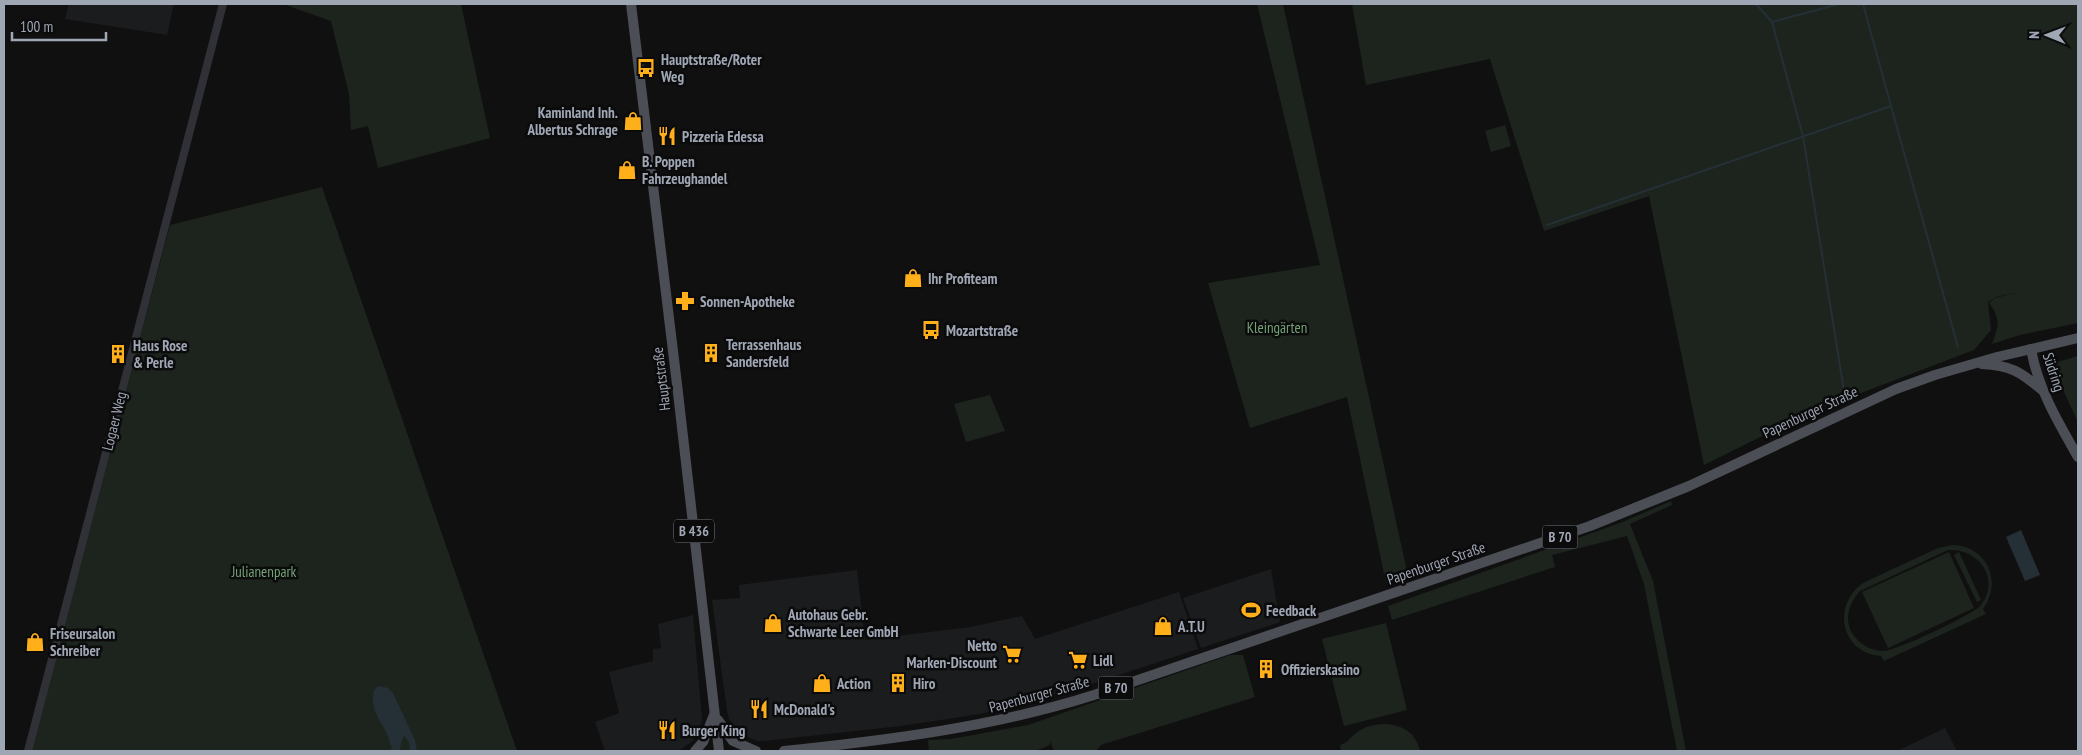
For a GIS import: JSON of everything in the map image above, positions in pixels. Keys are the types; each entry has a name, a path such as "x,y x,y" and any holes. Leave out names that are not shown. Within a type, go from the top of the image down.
{"main road":[{"name":"Hauptstraße","path":"631,4 686,455 701,611 719,751"},
{"name":"Papenburger Straße","path":"784,751 870,742 979,724 1054,708 1094,696 1590,526 1689,486 1896,389 1971,364 2078,338"},
{"name":"Südring","path":"2030,349 2052,411 2078,457"},
{"path":"1971,364 2003,365 2012,368 2043,390"},
{"path":"694,751 702,742 715,714"},
{"path":"715,714 724,730 734,741 756,751"}],"street":[{"name":"Logaer Weg","path":"28,751 223,4"}],"shaded area":[{"path":"69,4 174,4 167,35 65,19"},
{"path":"2021,530 2040,575 2025,581 2006,537"},
{"path":"1271,569 1280,622 1201,648 1183,598"},
{"path":"857,570 865,640 970,627 1022,616 1035,639 1179,592 1198,649 1061,694 980,714 901,726 764,741 757,741 742,735 729,719 727,711 712,600 740,598 739,585"},
{"path":"693,615 702,720 698,734 690,743 678,751 605,751 595,722 619,713 609,672 653,661 653,649 661,648 658,624"},
{"path":"379,686 388,688 393,693 415,740 417,751 410,751 409,743 404,735 399,751 390,751 392,748 373,702 374,690"},
{"path":"1945,728 1957,751 1897,751"}],"green space":[{"path":"283,4 461,4 490,138 378,168 368,126 351,130 349,94 331,21"},
{"name":"Kleingärten","path":"1257,4 1283,4 1408,576 1386,583 1347,397 1250,428 1208,283 1320,265"},
{"path":"1352,4 2078,4 2078,323 2020,335 1992,344 1998,322 1996,313 1989,303 1995,298 2022,291 1996,297 1988,302 1991,330 1974,350 1811,412 1704,465 1649,196 1544,231 1490,59 1366,85"},
{"path":"1505,125 1511,146 1491,152 1485,131"},
{"name":"Julianenpark","path":"322,187 517,751 31,751 170,225"},
{"path":"2078,356 2078,422 2051,364"},
{"path":"990,395 1005,431 966,442 954,404"},
{"path":"1671,501 1672,505 1630,524 1653,581 1686,751 1677,751 1644,584 1627,536 1552,555 1555,567 1392,620 1388,606 1620,523"},
{"path":"1953,545 1965,547 1983,559 1988,567 1992,588 1989,599 1983,609 1986,614 1884,661 1881,656 1867,653 1856,646 1849,637 1845,626 1844,614 1847,602 1854,591 1865,582 1938,548","holes":["1948,550 1969,554 1978,560 1988,576 1989,586 1986,596 1980,606 1974,611 1918,639 1884,651 1870,648 1862,644 1855,637 1848,622 1848,616 1853,601 1860,591"]},
{"path":"1949,552 1974,608 1888,648 1862,592"},
{"path":"1959,552 1981,600 1977,602 1954,555"},
{"path":"1386,623 1407,710 1344,726 1322,639"},
{"path":"1230,655 1243,655 1255,697 1101,745 1097,750 1054,751 1050,741 1050,745 1035,751 929,751 928,740 951,739 1028,725"},
{"path":"1379,724 1387,724 1408,731 1416,739 1420,751 1341,751 1340,745 1347,742 1359,731"}],"waterway":[{"path":"1756,4 1772,22 1803,136 1844,391"},
{"path":"1772,22 1839,4"},
{"path":"1547,225 1891,106 1863,4"},
{"path":"1891,106 1958,347"}],"place":[{"name":"Hauptstraße/Roter Weg","path":"646,68"},
{"name":"Kaminland Inh. Albertus Schrage","path":"633,121"},
{"name":"Pizzeria Edessa","path":"667,136"},
{"name":"B. Poppen Fahrzeughandel","path":"627,170"},
{"name":"Ihr Profiteam","path":"913,278"},
{"name":"Sonnen-Apotheke","path":"685,301"},
{"name":"Mozartstraße","path":"931,330"},
{"name":"Terrassenhaus Sandersfeld","path":"711,353"},
{"name":"Haus Rose & Perle","path":"118,354"},
{"name":"Feedback","path":"1251,610"},
{"name":"Autohaus Gebr. Schwarte Leer GmbH","path":"773,623"},
{"name":"A.T.U","path":"1163,626"},
{"name":"Friseursalon Schreiber","path":"35,642"},
{"name":"Netto Marken-Discount","path":"1012,654"},
{"name":"Lidl","path":"1078,660"},
{"name":"Offizierskasino","path":"1266,669"},
{"name":"Action","path":"822,683"},
{"name":"Hiro","path":"898,683"},
{"name":"McDonald's","path":"759,709"},
{"name":"Burger King","path":"667,730"}]}
